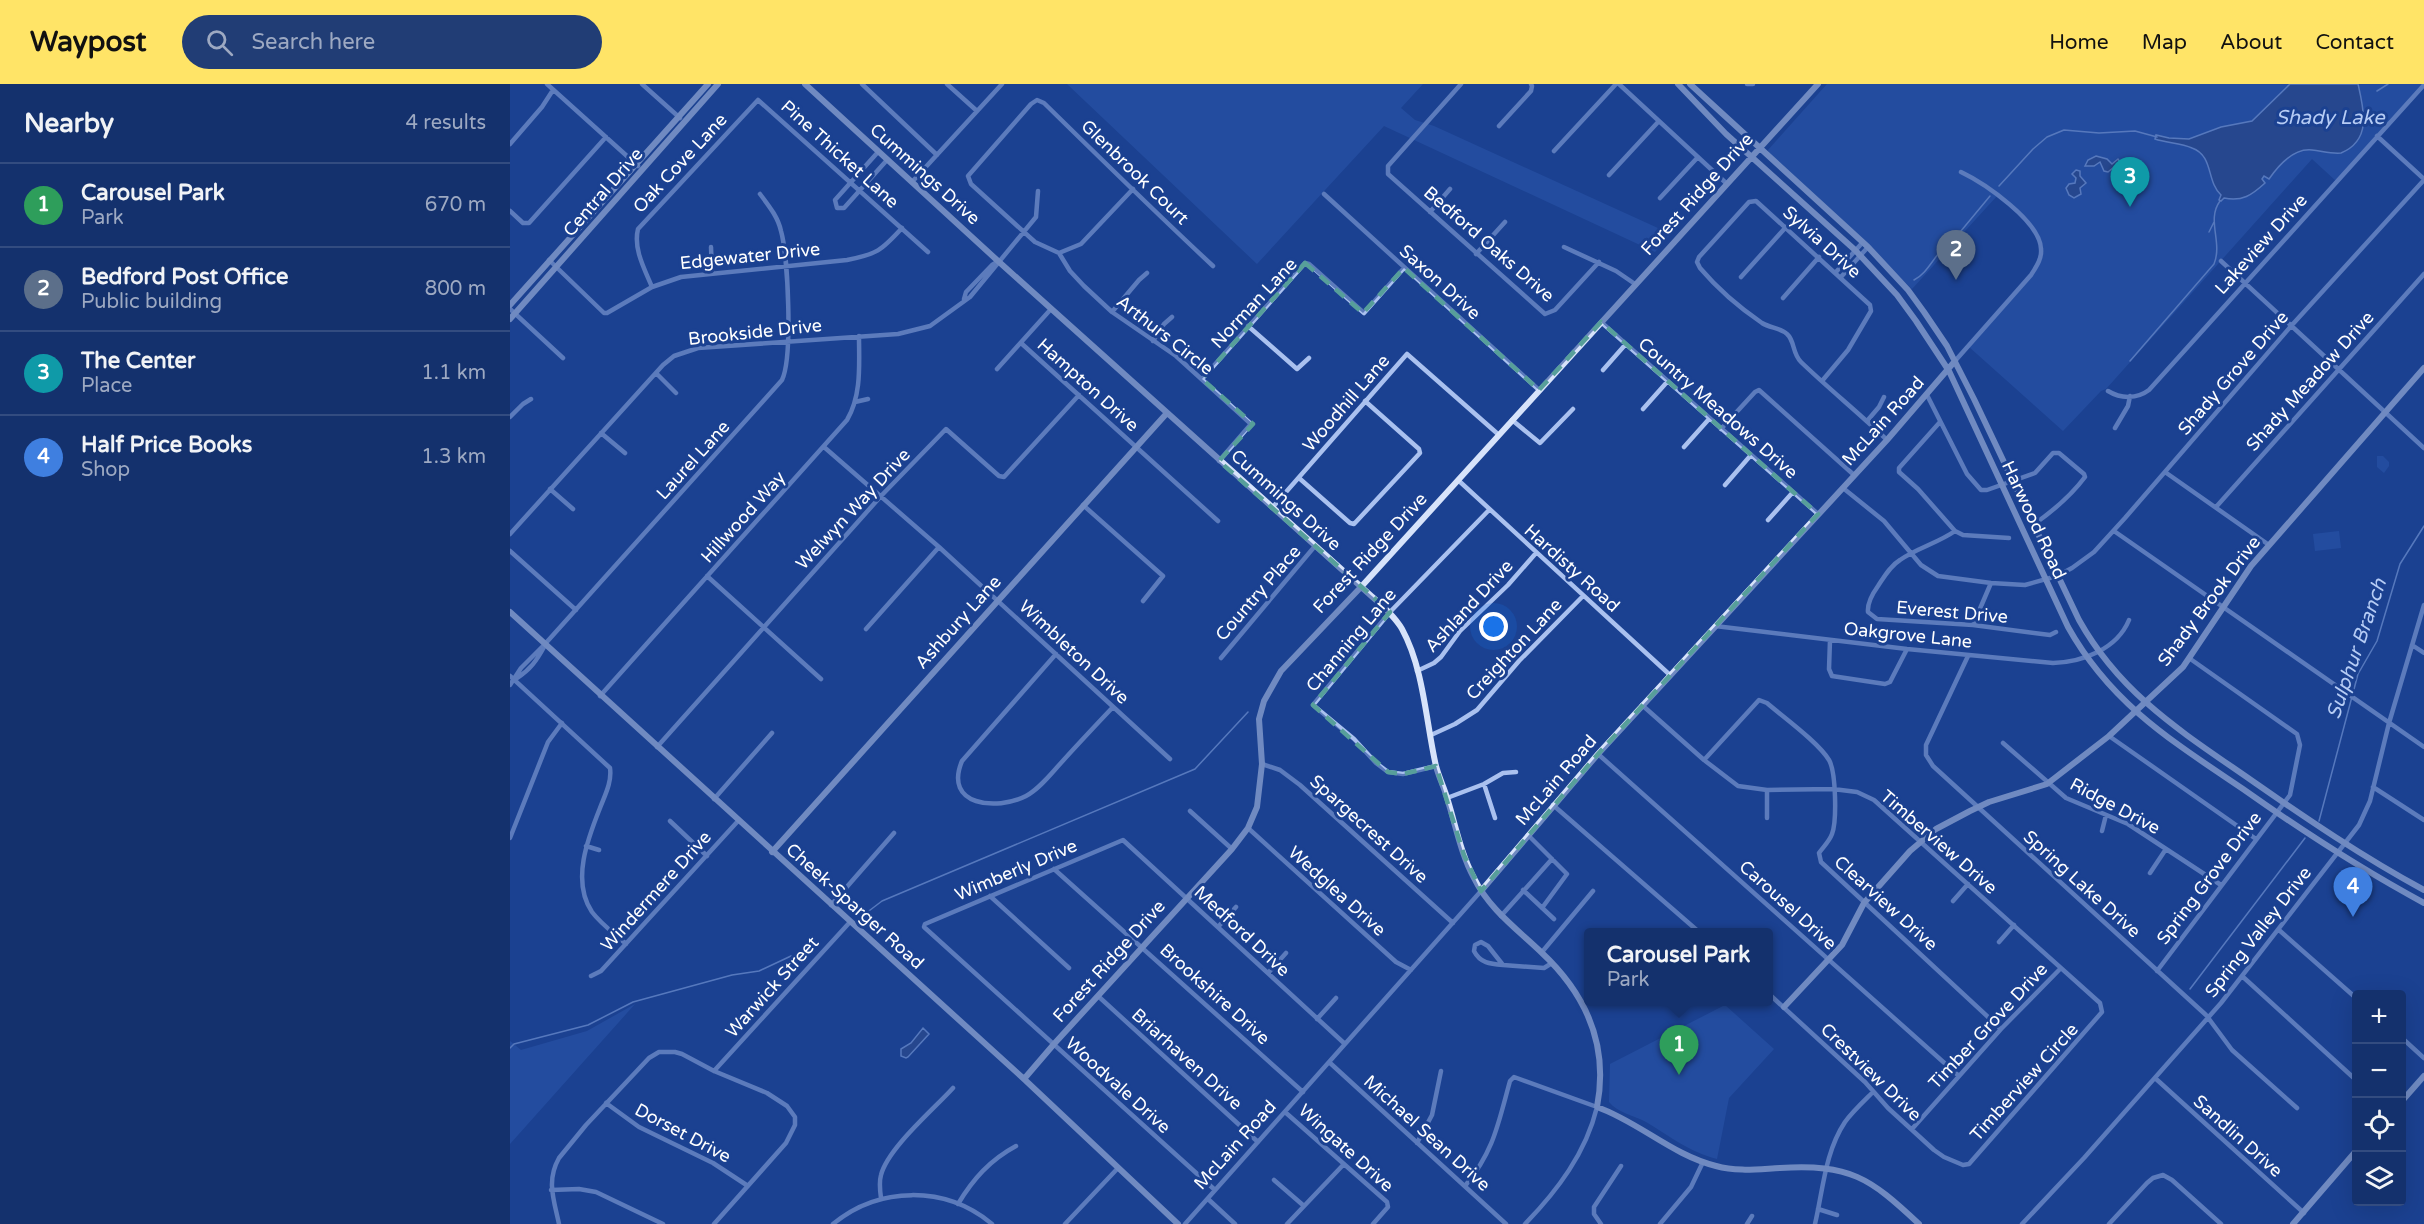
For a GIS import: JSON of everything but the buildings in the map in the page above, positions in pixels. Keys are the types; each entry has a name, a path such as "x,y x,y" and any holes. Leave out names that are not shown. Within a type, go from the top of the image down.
{"main road":[{"name":"Central Drive","path":"511,312 549,260 708,84"},
{"name":"Central Drive","path":"511,312 556,267 718,84"},
{"name":"Cummings Drive","path":"805,84 1051,309 1390,612 1403,631 1417,671 1436,766 1464,855 1481,891 1501,916 1542,952 1573,986 1589,1016 1599,1060 1600,1080 1597,1107"},
{"name":"Harwood Road","path":"1678,84 1751,156 1858,253 1897,295 1932,343 1949,371 2068,627 2086,657 2110,687 2162,733 2276,812 2338,853 2424,903"},
{"name":"Harwood Road","path":"1690,84 1865,245 1915,299 1955,362 2079,620 2098,652 2127,687 2186,736 2284,803 2345,844 2424,890"},
{"name":"Forest Ridge Drive","path":"1024,1079 1232,849 1248,828 1257,807 1262,764 1259,719 1264,701 1281,671 1361,587 1818,84"},
{"name":"McLain Road","path":"1481,891 1598,754 1887,440 1955,362"},
{"name":"Shady Brook Drive","path":"1784,1007 1842,945 1864,903 1910,851 1936,829 1978,807 2047,784 2109,736 2145,704 2189,658 2242,578 2269,545 2424,368"},
{"name":"Ashbury Lane","path":"772,852 1167,413"},
{"name":"Cheek-Sparger Road","path":"510,612 1024,1079 1178,1224"},
{"path":"2405,1098 2424,1076"},
{"path":"1597,1107 1635,1125 1682,1154 1703,1162 1735,1170 1816,1166 1852,1174 1872,1184 1890,1197 1918,1224"},
{"path":"2293,1224 2355,1152"}],"street":[{"path":"547,84 642,170"},
{"path":"642,84 685,122"},
{"path":"862,84 937,155"},
{"path":"947,84 977,111"},
{"path":"912,182 1002,84"},
{"name":"Bedford Oaks Drive","path":"1461,84 1387,168 1388,174 1545,314 1555,310 1599,262"},
{"path":"1499,126 1531,91 1531,84"},
{"path":"1554,151 1618,84 1726,183"},
{"path":"1747,84 1753,84"},
{"name":"Lakeview Drive","path":"2130,396 2140,395 2149,390 2424,85"},
{"path":"510,144 542,107 553,90"},
{"name":"Pine Thicket Lane","path":"760,99 928,252"},
{"name":"Oak Cove Lane","path":"652,287 639,255 636,237 638,230 706,153 755,101 760,99"},
{"name":"Glenbrook Court","path":"1025,232 971,184 968,176 970,171 1038,100 1044,103 1213,266"},
{"path":"1609,175 1659,121"},
{"path":"2377,136 2424,180"},
{"path":"510,211 523,222 529,223 606,137"},
{"path":"878,152 835,200 837,208 844,208 887,160"},
{"path":"1660,198 1698,157"},
{"path":"1955,362 2031,275 2037,266 2041,250 2037,234 2025,220 1983,183 1961,172"},
{"name":"Shady Grove Drive","path":"2057,576 2094,552 2114,531 2292,325 2424,180"},
{"path":"1038,191 1035,217 1025,232 1040,245 1059,253 1081,244 1133,189"},
{"path":"1430,212 1450,189"},
{"name":"Laurel Lane","path":"510,685 512,678 545,645 782,380 786,370 787,264 780,225 760,194"},
{"name":"Saxon Drive","path":"1324,194 1539,390"},
{"name":"Sylvia Drive","path":"1754,201 1786,227 1870,305 1871,311 1848,350 1821,381 1796,356 1790,336 1768,327 1739,305 1700,268 1697,262 1749,202 1754,201"},
{"path":"1476,254 1506,222"},
{"path":"1741,277 1786,227"},
{"name":"Edgewater Drive","path":"549,260 603,313 607,314 652,287 674,278 787,264 847,260 872,255 883,249 902,228"},
{"name":"Brookside Drive","path":"510,534 674,356 686,351 739,344 898,334 930,326 945,317 964,299 970,297 998,261 1025,232"},
{"path":"1841,277 1865,245"},
{"path":"711,247 712,273"},
{"path":"1564,247 1599,262 1635,284"},
{"name":"Arthurs Circle","path":"1059,253 1077,279 1112,312 1176,356 1251,425 1219,460"},
{"path":"1836,272 1858,253"},
{"path":"1783,298 1819,257"},
{"path":"2221,261 2424,448"},
{"name":"Norman Lane","path":"1202,379 1305,263 1309,264 1364,313 1404,268"},
{"path":"1112,312 1147,273"},
{"name":"Shady Meadow Drive","path":"2216,507 2424,274"},
{"path":"997,369 1051,309"},
{"path":"511,312 564,358"},
{"path":"1153,341 1164,324 1172,317"},
{"name":"Country Meadows Drive","path":"1601,322 1818,514"},
{"path":"1248,326 1298,369 1309,358"},
{"name":"Hillwood Way","path":"600,696 847,420 855,402 858,387 859,336"},
{"name":"Hampton Drive","path":"1021,343 1218,521"},
{"path":"1602,370 1625,345"},
{"name":"Woodhill Lane","path":"1272,508 1404,356 1409,355 1499,435"},
{"path":"656,373 676,393"},
{"path":"1821,381 1887,440"},
{"path":"1643,409 1667,382"},
{"path":"1721,429 1759,390 1854,476"},
{"path":"2108,391 2116,396 2130,396 2128,406 2115,428"},
{"name":"Welwyn Way Drive","path":"657,747 881,496 946,429 999,476 1004,477 1079,395"},
{"path":"1927,395 1967,474 1977,488 1987,490 2035,473 2053,453 2060,453 2084,474 2085,477 2076,489 2057,508 2033,525"},
{"path":"1867,421 1884,397"},
{"path":"510,417 522,404 531,399"},
{"path":"855,402 868,399"},
{"path":"1299,478 1354,524 1420,453 1419,449 1365,401"},
{"path":"1512,420 1540,443 1573,409"},
{"path":"1684,447 1709,419"},
{"path":"1940,422 1907,459 1899,472 1918,489 1955,531 1963,535 2009,538"},
{"path":"601,433 624,453"},
{"name":"Wimbleton Drive","path":"824,447 939,547 1170,759"},
{"path":"1725,485 1751,455"},
{"path":"2164,472 2269,545"},
{"name":"Hardisty Road","path":"1458,480 1670,675"},
{"path":"1843,488 1884,521 1928,571 1938,576 2025,585 2057,576"},
{"path":"550,489 573,509"},
{"path":"1768,520 1793,492"},
{"path":"1083,505 1163,576 1143,601"},
{"name":"Channing Lane","path":"1436,766 1403,774 1388,772 1376,764 1354,739 1313,705 1390,612 1489,510"},
{"path":"1912,554 1944,539 1955,531"},
{"path":"2114,531 2424,747"},
{"name":"Country Place","path":"1221,657 1316,546"},
{"path":"866,629 939,547"},
{"path":"510,551 576,610"},
{"name":"Ashland Drive","path":"1417,671 1441,657 1460,631 1508,585 1536,554"},
{"name":"Everest Drive","path":"1912,554 1894,564 1874,592 1868,609 1873,618 1973,625 2050,635 2056,632"},
{"path":"707,576 820,679"},
{"path":"1973,625 1991,583"},
{"name":"Creighton Lane","path":"1431,735 1477,710 1514,667 1583,596"},
{"name":"Spring Valley Drive","path":"2022,1224 2208,1017 2279,930 2364,817 2424,605"},
{"name":"Oakgrove Lane","path":"1714,626 1968,656 2053,663 2076,660 2105,649 2119,636 2129,620"},
{"path":"1830,640 1829,669 1832,676 1885,684 1890,682 1907,649"},
{"path":"2412,645 2424,653"},
{"path":"1056,654 968,753 959,769 959,782 965,795 978,803 1005,803 1029,795 1113,706"},
{"name":"Spring Lake Drive","path":"1968,656 1929,736 1925,750 1933,766 2208,1017 2232,1050 2297,1108"},
{"path":"2189,658 2299,737 2300,745 2292,789 2284,803"},
{"path":"512,678 610,768 610,780 586,846 583,883 592,912 626,944"},
{"name":"Clearview Drive","path":"1704,760 1759,700 1767,703 1829,760 1833,789 1833,832 1819,853 1819,859 2001,1029"},
{"name":"Timberview Drive","path":"1642,705 1704,760 1738,786 1767,790 1833,789 1857,792 1874,800 2014,925 2102,1008"},
{"path":"510,838 545,749 562,723"},
{"path":"714,799 772,733"},
{"path":"2109,736 2256,839"},
{"name":"Ridge Drive","path":"2002,743 2066,798 2128,824 2221,885"},
{"name":"Carousel Drive","path":"1598,754 1959,1076"},
{"name":"Spargecrest Drive","path":"1262,764 1280,770 1300,785 1453,923"},
{"path":"1447,798 1484,784 1503,773 1516,772"},
{"path":"1484,784 1495,818"},
{"path":"2373,787 2424,820"},
{"path":"1767,790 1767,818"},
{"name":"Spring Grove Drive","path":"2157,971 2284,803"},
{"path":"1553,805 1693,928"},
{"path":"1190,811 1232,849"},
{"path":"2102,831 2106,815"},
{"path":"670,821 707,856"},
{"name":"Windermere Drive","path":"591,976 601,971 738,821"},
{"name":"Wedglea Drive","path":"1248,828 1396,962 1411,970"},
{"path":"831,905 894,832"},
{"path":"1528,835 1568,876 1542,908"},
{"name":"Wimberly Drive","path":"924,926 1120,840"},
{"name":"Medford Drive","path":"1120,840 1127,843 1345,1044"},
{"path":"586,846 599,850"},
{"path":"2150,873 2166,849"},
{"path":"1501,916 1552,859"},
{"name":"Brookshire Drive","path":"1054,869 1303,1092"},
{"path":"1953,901 1968,884"},
{"path":"1523,890 1554,919"},
{"name":"McLain Road","path":"1185,1224 1481,891"},
{"path":"1542,952 1593,891"},
{"path":"990,896 1069,968"},
{"path":"1218,927 1236,907"},
{"name":"Warwick Street","path":"714,1071 850,922"},
{"path":"1999,942 2014,925"},
{"name":"Woodvale Drive","path":"924,926 1215,1190"},
{"path":"2279,930 2352,994"},
{"path":"1503,965 1488,946 1481,942 1475,945 1474,951 1485,963 1503,965 1544,968 1552,963"},
{"path":"1268,973 1286,953"},
{"name":"Timber Grove Drive","path":"1912,1129 2001,1029 2061,968"},
{"path":"2242,976 2352,1076"},
{"name":"Briarhaven Drive","path":"1098,996 1258,1142"},
{"name":"Crestview Drive","path":"1773,997 1912,1129 1944,1157 1958,1163"},
{"path":"1317,1018 1336,998"},
{"name":"Timberview Circle","path":"1958,1163 1969,1164 2098,1019 2102,1008"},
{"path":"2406,1042 2424,1059"},
{"path":"559,1224 551,1190 552,1171 559,1158 638,1068 654,1054 675,1052 767,1093 787,1106 795,1117 794,1131 786,1143 714,1224"},
{"name":"Michael Sean Drive","path":"1329,1062 1506,1224"},
{"path":"1417,1143 1432,1115 1441,1071"},
{"path":"1465,1186 1480,1168 1489,1151 1511,1079 1517,1077 1597,1107 1587,1137 1570,1168 1525,1224"},
{"name":"Sandlin Drive","path":"2155,1078 2304,1213"},
{"path":"881,1198 880,1180 885,1165 894,1150 953,1088"},
{"path":"1815,1224 1827,1168 1837,1136 1846,1120 1874,1092"},
{"name":"Dorset Drive","path":"606,1103 639,1127 713,1162 748,1186"},
{"name":"Wingate Drive","path":"1285,1112 1388,1204 1373,1224"},
{"path":"958,1204 970,1185 987,1167 1016,1146"},
{"path":"1660,1224 1691,1187 1703,1162"},
{"path":"1287,1224 1344,1164"},
{"path":"1602,1224 1593,1211 1600,1196 1621,1166"},
{"path":"1065,1224 1118,1168"},
{"path":"2109,1224 2147,1182 2158,1175 2172,1180 2221,1224"},
{"path":"1274,1180 1304,1206"},
{"path":"551,1190 579,1189 596,1192 663,1224"},
{"path":"833,1224 856,1208 881,1198 908,1194 958,1204 992,1224"},
{"path":"1208,1199 1235,1224"},
{"path":"1818,1209 1837,1215"},
{"path":"1747,1224 1752,1216"}],"highlighted area":[{"path":"1305,263 1363,313 1404,268 1539,390 1601,322 1818,514 1598,754 1481,891 1464,855 1436,766 1403,774 1388,772 1313,705 1390,612 1219,461 1253,424 1202,379"}],"shaded area":[{"path":"1067,84 1423,84 1401,108 1415,120 1434,126 1671,234 1655,252 1384,126 1257,264"},
{"path":"1827,84 2424,84 2336,181 2312,159 2106,389 2101,391 2063,431 1968,346 2031,275 2041,250 2032,227 1997,196 1912,289 1770,157 1768,150"},
{"path":"2377,456 2383,456 2389,462 2384,473 2377,467"},
{"path":"2339,531 2341,548 2315,551 2313,534"},
{"path":"635,1004 510,1144 510,1041 521,1050 587,1031"},
{"path":"1723,1006 1726,1006 1774,1049 1729,1098 1717,1159 1688,1148 1646,1122 1613,1106 1609,1102 1610,1064"}],"water":[{"name":"Shady Lake","path":"2290,84 2358,84 2363,123 2358,140 2341,153 2312,150 2299,152 2282,164 2269,179 2264,176 2262,179 2265,183 2251,194 2236,199 2224,198 2221,201 2219,200 2221,195 2213,183 2207,163 2199,152 2188,146 2155,139 2156,135 2189,139 2221,127 2252,121"},
{"path":"2096,156 2107,159 2112,164 2118,159 2120,162 2108,172 2104,171 2100,162 2094,166 2085,166 2088,160"},
{"path":"2076,170 2080,171 2080,176 2086,183 2080,188 2081,194 2074,198 2069,195 2066,188 2069,184 2075,183 2076,178 2072,174"},
{"path":"923,1028 929,1034 908,1057 901,1056 901,1049 911,1043"}],"waterway":[{"path":"2377,91 2388,84"},
{"path":"1999,186 2033,149 2047,137 2064,130 2099,133 2135,131 2157,137"},
{"path":"1914,280 1951,243 1990,196"},
{"path":"2130,361 2214,264 2217,248 2214,216 2220,201"},
{"path":"2209,232 2214,222"},
{"name":"Sulphur Branch","path":"2319,821 2358,674 2377,641 2400,564 2424,526"},
{"path":"857,920 882,901 1195,769 1248,712"},
{"name":"Sulphur Branch","path":"2190,989 2305,838"},
{"path":"510,1048 514,1044 588,1025 633,1002 732,975 759,971 791,956 806,960"}],"place":[{"name":"The Center","path":"2130,207"},
{"name":"Bedford Post Office","path":"1956,280"},
{"name":"Half Price Books","path":"2353,917"},
{"name":"Carousel Park","path":"1679,1075"}]}
